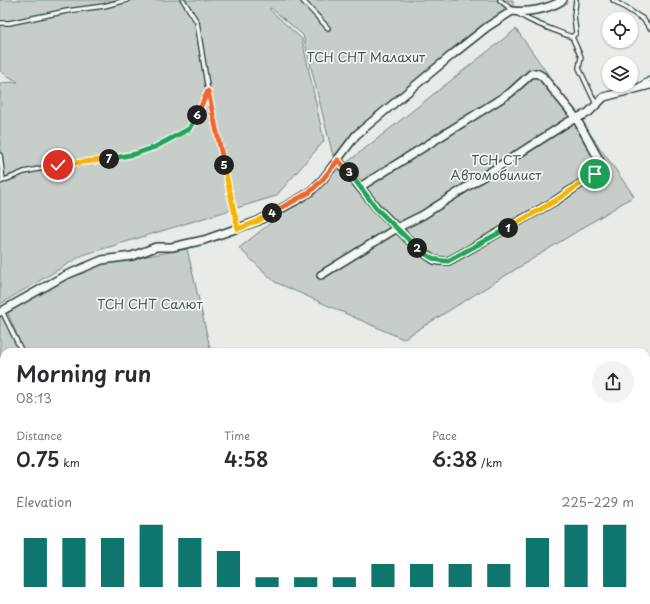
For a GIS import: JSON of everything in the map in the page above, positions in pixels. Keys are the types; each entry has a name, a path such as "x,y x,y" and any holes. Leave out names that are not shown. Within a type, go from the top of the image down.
{"street":[{"path":"1,311 64,276 102,260 132,256 156,248 172,247 204,240 258,221 310,192 323,179 356,135 487,27 512,11 523,12 556,5 563,0"},
{"path":"338,160 376,208 417,248 434,260 441,262 448,261 555,201 595,174 602,165 576,118 540,74 534,73 510,93 360,186"},
{"path":"638,88 650,85"},
{"path":"321,275 397,228 423,215 568,122 588,113 604,97 623,92"}],"lane":[{"path":"0,24 68,11 104,6 127,0"},
{"path":"183,0 197,22 208,91 238,229"},
{"path":"302,0 328,28"},
{"path":"500,0 512,11 527,20 572,37 581,57 579,68 596,104"},
{"path":"572,37 576,33 574,16 576,0"},
{"path":"613,0 643,19 650,28"},
{"path":"638,86 650,79"},
{"path":"0,155 2,181 24,172 58,165 116,158 135,154 155,147 189,129 208,91"},
{"path":"1,311 20,348"}],"green space":[{"name":"ТСН СНТ Малахит","path":"0,0 513,0 513,9 333,156 303,35 271,8 269,9 302,39 324,141 276,196 83,255 0,304 0,83 18,82 0,71"},
{"name":"ТСН СТ Автомобилист","path":"516,29 634,196 403,339 275,282 239,248"},
{"name":"ТСН СНТ Салют","path":"187,249 210,348 22,348 7,311 68,278 103,264"},
{"path":"2,306 18,348 0,348 0,307"}],"route":[{"path":"58,165 116,158 135,154 155,147 189,129 197,116 208,91 238,229 258,221 310,192 323,179 338,160 376,208 417,248 434,260 441,262 454,258 555,201 595,174"}]}
